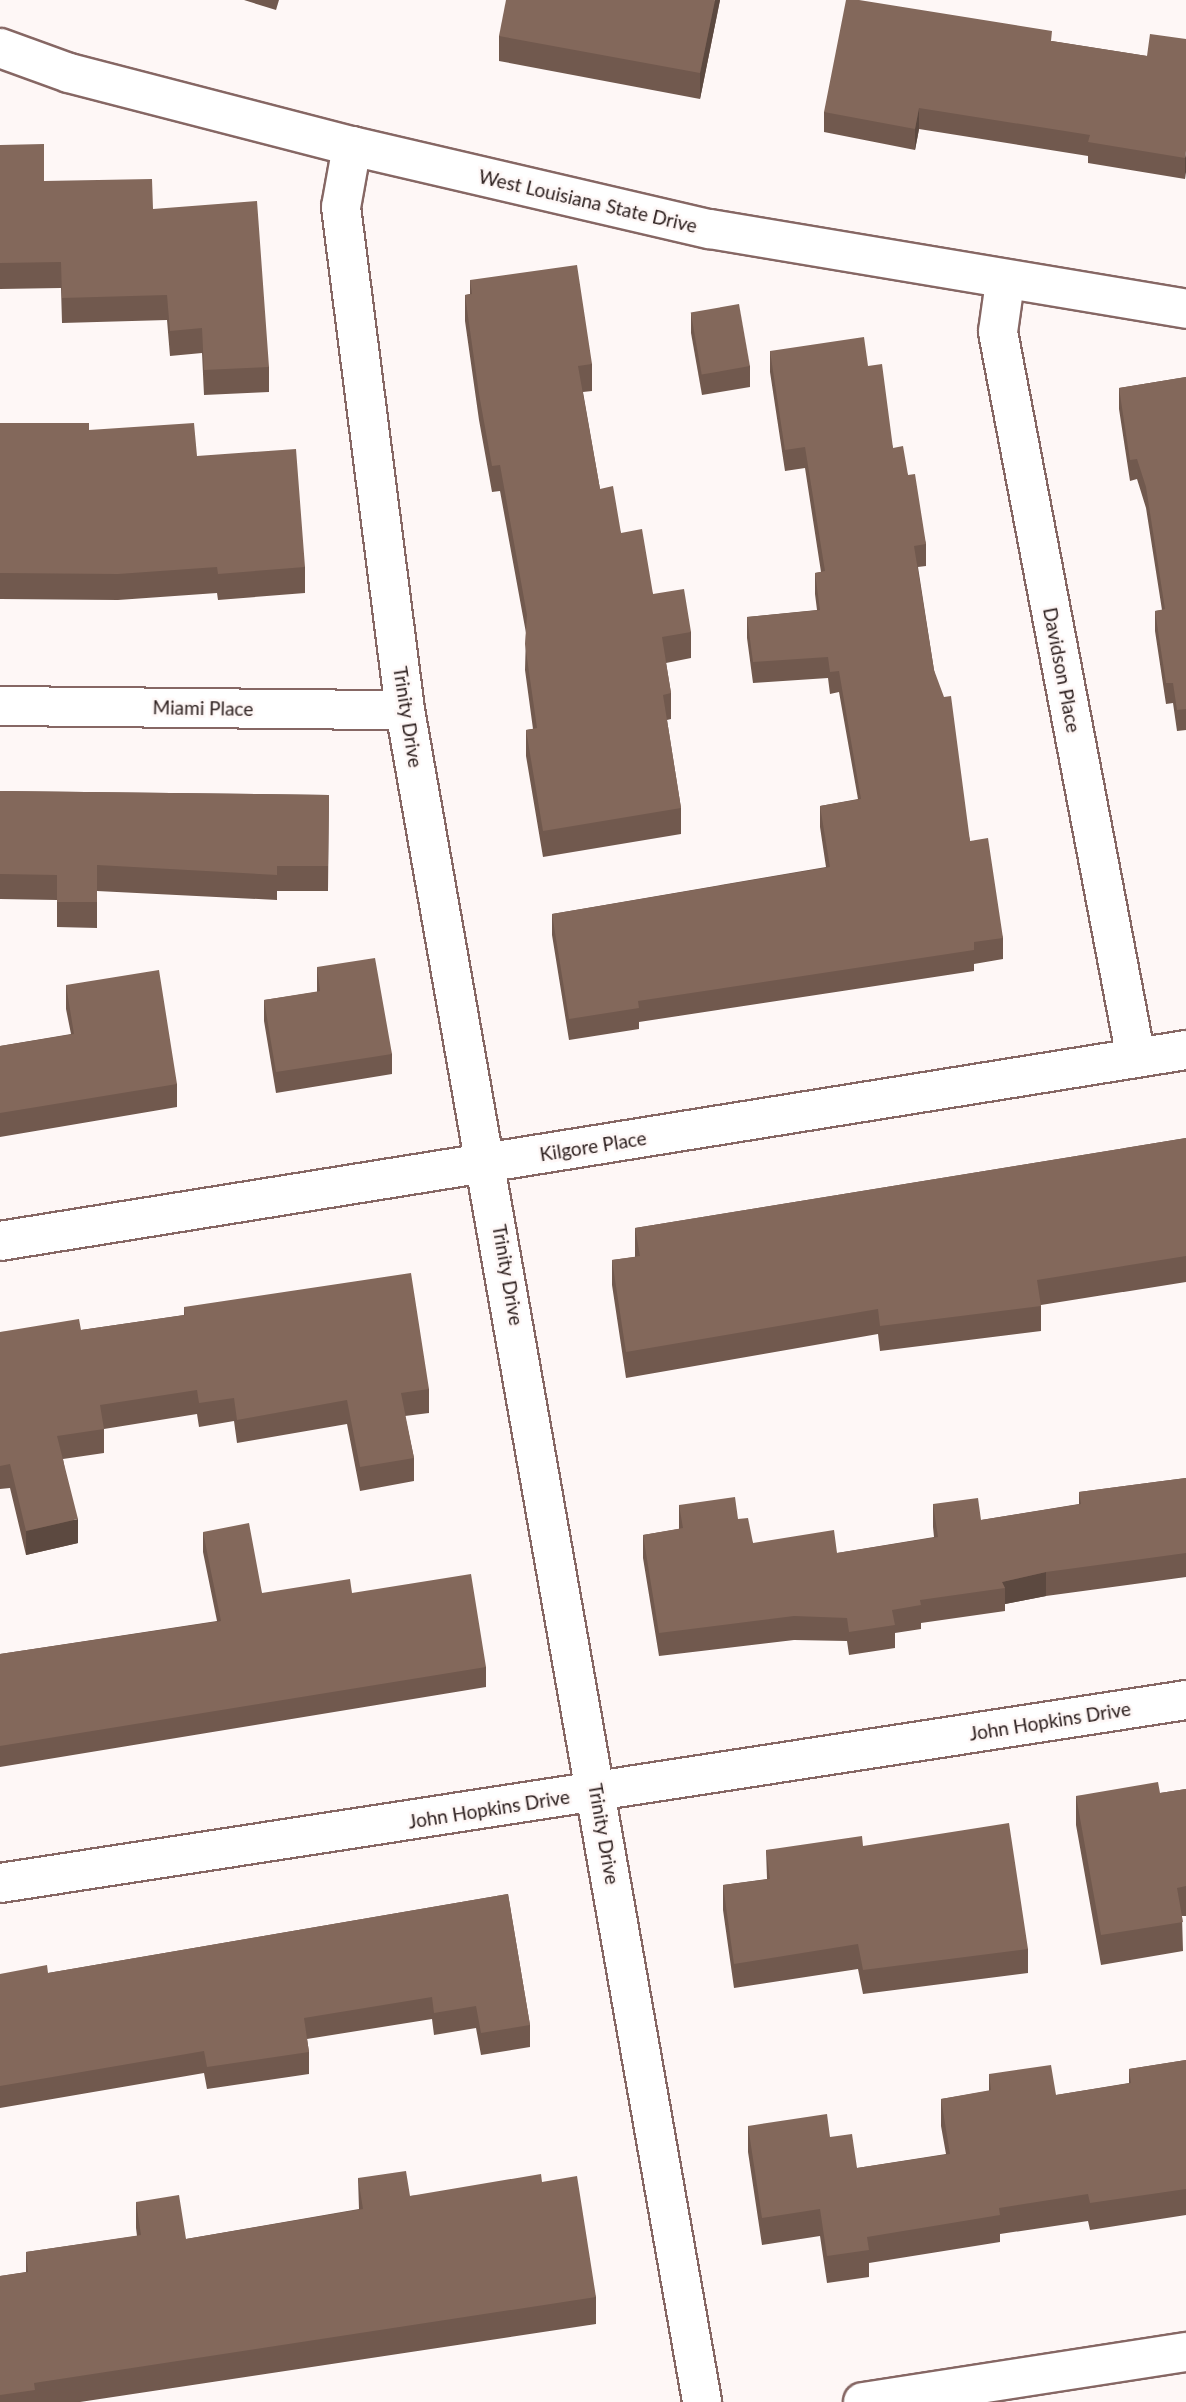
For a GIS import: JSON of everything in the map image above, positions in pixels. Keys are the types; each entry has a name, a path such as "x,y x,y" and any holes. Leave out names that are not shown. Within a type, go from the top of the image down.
{"street":[{"name":"West Louisiana State Drive","path":"0,48 69,73 352,146 710,229 1005,282 1186,309"},
{"name":"Trinity Drive","path":"352,146 341,207 405,710 489,1163 702,2402"},
{"name":"Davidson Place","path":"1005,282 998,332 1136,1058"},
{"name":"Miami Place","path":"0,706 405,710"},
{"name":"Kilgore Place","path":"0,1241 1186,1050"},
{"name":"John Hopkins Drive","path":"0,1882 1186,1700"},
{"path":"863,2402 1186,2352"}],"building":[{"path":"506,0 715,0 700,73 499,36"},
{"path":"846,0 1052,31 1051,41 1147,56 1150,34 1186,39 1185,158 1088,142 1090,135 919,108 915,129 824,112"},
{"path":"44,144 44,181 152,179 153,209 257,201 269,367 204,370 202,328 170,331 167,295 62,298 61,262 0,263 0,145"},
{"path":"577,265 592,364 578,366 600,489 613,486 621,533 642,529 653,594 684,589 691,632 662,637 671,693 663,695 681,808 543,831 526,730 537,728 525,644 527,615 500,465 492,466 465,295 472,294 470,280"},
{"path":"739,304 750,366 702,375 691,313"},
{"path":"864,337 868,366 882,364 893,448 903,446 908,475 915,474 926,544 914,546 934,670 944,697 951,696 970,841 988,838 1003,938 974,942 974,950 638,1001 639,1008 569,1019 552,914 830,867 820,806 861,799 839,671 830,672 828,657 753,662 747,617 820,610 815,573 825,571 805,447 785,450 770,351"},
{"path":"1186,377 1186,709 1177,710 1173,683 1166,683 1155,611 1165,609 1146,487 1137,459 1130,460 1119,388"},
{"path":"0,423 89,423 89,430 194,423 197,456 296,449 305,567 218,574 217,567 118,574 0,573"},
{"path":"0,791 329,795 328,866 277,866 277,875 97,865 97,902 57,902 57,875 0,874"},
{"path":"375,958 392,1054 276,1072 264,1000 320,991 317,967"},
{"path":"159,970 177,1084 0,1113 0,1046 74,1034 66,985"},
{"path":"1186,1138 1186,1256 1037,1280 1041,1306 880,1326 878,1309 626,1352 612,1260 640,1256 635,1228"},
{"path":"411,1273 429,1389 401,1393 414,1458 360,1467 347,1400 237,1420 234,1398 199,1403 197,1390 100,1405 104,1429 57,1436 78,1519 26,1531 10,1464 0,1466 0,1332 79,1319 81,1330 185,1315 184,1307"},
{"path":"1186,1478 1186,1553 1046,1572 1002,1582 1005,1588 920,1600 921,1605 892,1610 895,1625 849,1632 847,1618 794,1616 659,1633 643,1535 683,1528 679,1505 735,1497 738,1519 748,1518 753,1543 834,1530 837,1553 938,1537 933,1504 978,1498 981,1520 1081,1504 1079,1492"},
{"path":"249,1523 262,1593 350,1579 352,1593 471,1574 486,1667 0,1746 0,1654 221,1621 203,1532"},
{"path":"1158,1782 1160,1793 1186,1789 1186,1886 1177,1888 1183,1922 1101,1935 1076,1796"},
{"path":"1009,1823 1028,1949 863,1970 858,1944 734,1964 723,1885 770,1879 766,1850 862,1836 863,1846"},
{"path":"508,1894 530,2025 481,2033 476,2006 434,2013 432,1997 304,2018 309,2052 207,2067 204,2051 0,2086 0,1974 47,1965 48,1973"},
{"path":"1186,2060 1186,2189 1090,2203 1088,2194 999,2208 1000,2215 867,2237 869,2250 827,2256 820,2209 762,2218 748,2126 827,2114 830,2137 852,2134 857,2168 950,2154 941,2099 991,2090 989,2074 1051,2065 1056,2095 1131,2083 1129,2069"},
{"path":"406,2171 410,2196 541,2174 542,2182 577,2176 596,2297 34,2383 35,2390 0,2395 0,2276 28,2272 26,2252 141,2235 136,2202 179,2195 186,2239 363,2209 358,2178"}]}
